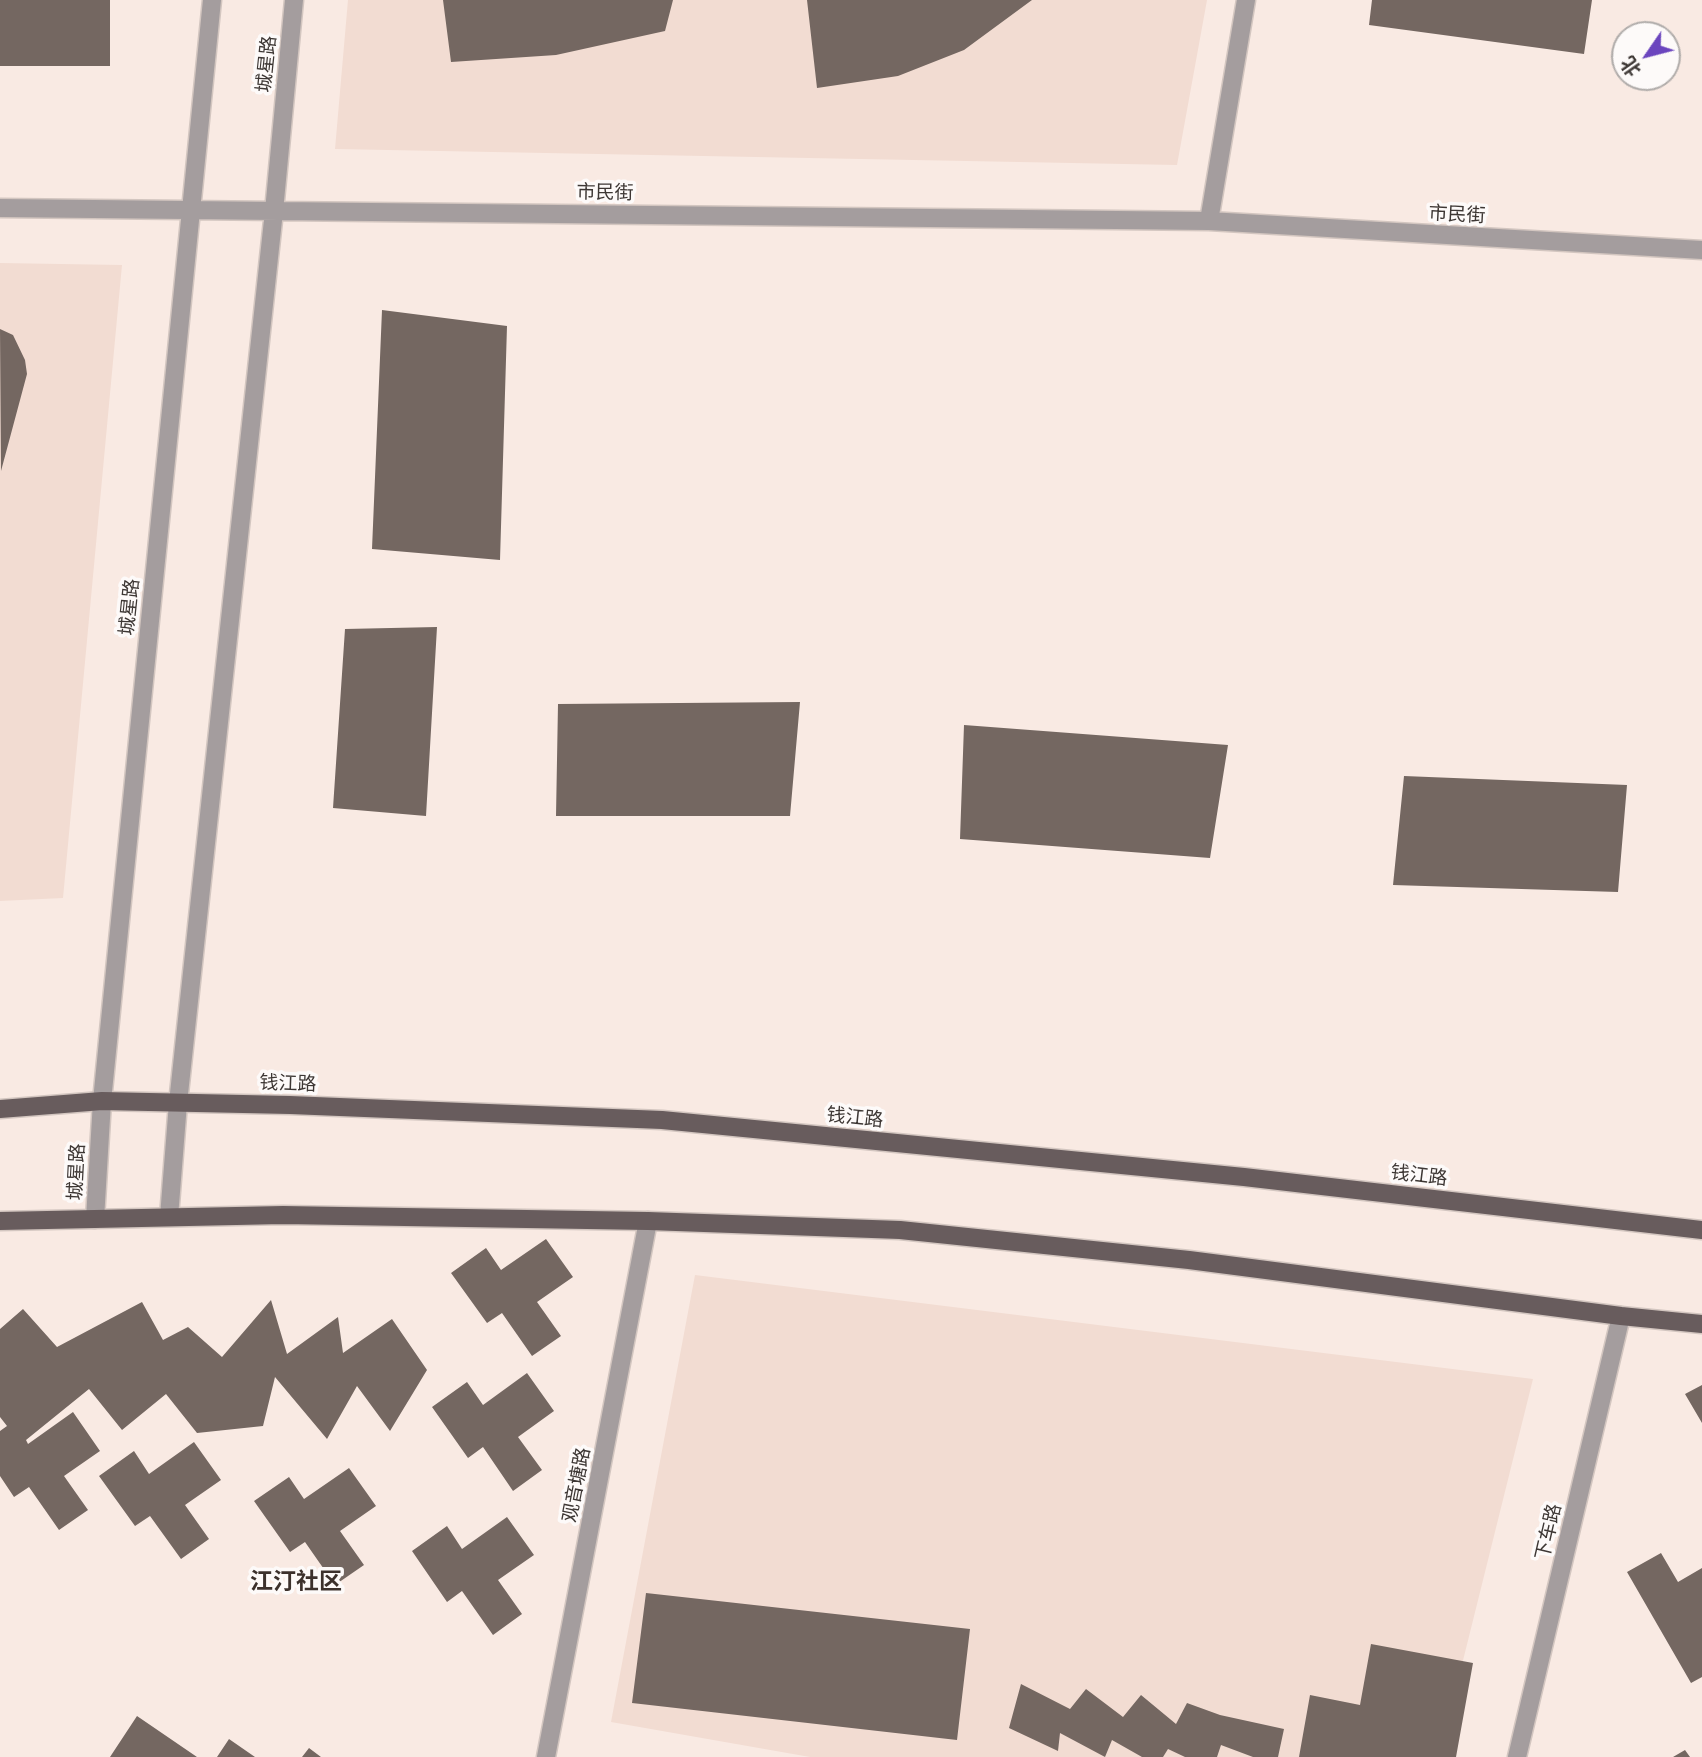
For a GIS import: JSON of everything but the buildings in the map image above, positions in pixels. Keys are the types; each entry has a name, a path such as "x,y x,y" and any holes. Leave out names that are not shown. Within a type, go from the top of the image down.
{"main road":[{"name":"钱江路","path":"0,1109 102,1101 290,1105 662,1120 1244,1177 1702,1230"},
{"path":"0,1221 283,1215 648,1221 900,1230 1189,1260 1702,1324"}],"street":[{"name":"城星路","path":"95,1219 102,1101 212,0"},
{"name":"城星路","path":"169,1217 178,1103 274,211 294,0"},
{"path":"1209,221 1246,0"},
{"name":"市民街","path":"0,208 1209,221 1702,250"},
{"name":"观音塘路","path":"546,1757 648,1221"},
{"name":"下车路","path":"1517,1757 1621,1316"}],"shaded area":[{"path":"348,0 1207,0 1177,165 335,149"},
{"path":"0,263 122,265 63,898 0,901"},
{"path":"695,1275 1533,1379 1439,1757 810,1757 611,1722"}],"district":[{"name":"江汀社区","path":"296,1582"}]}
